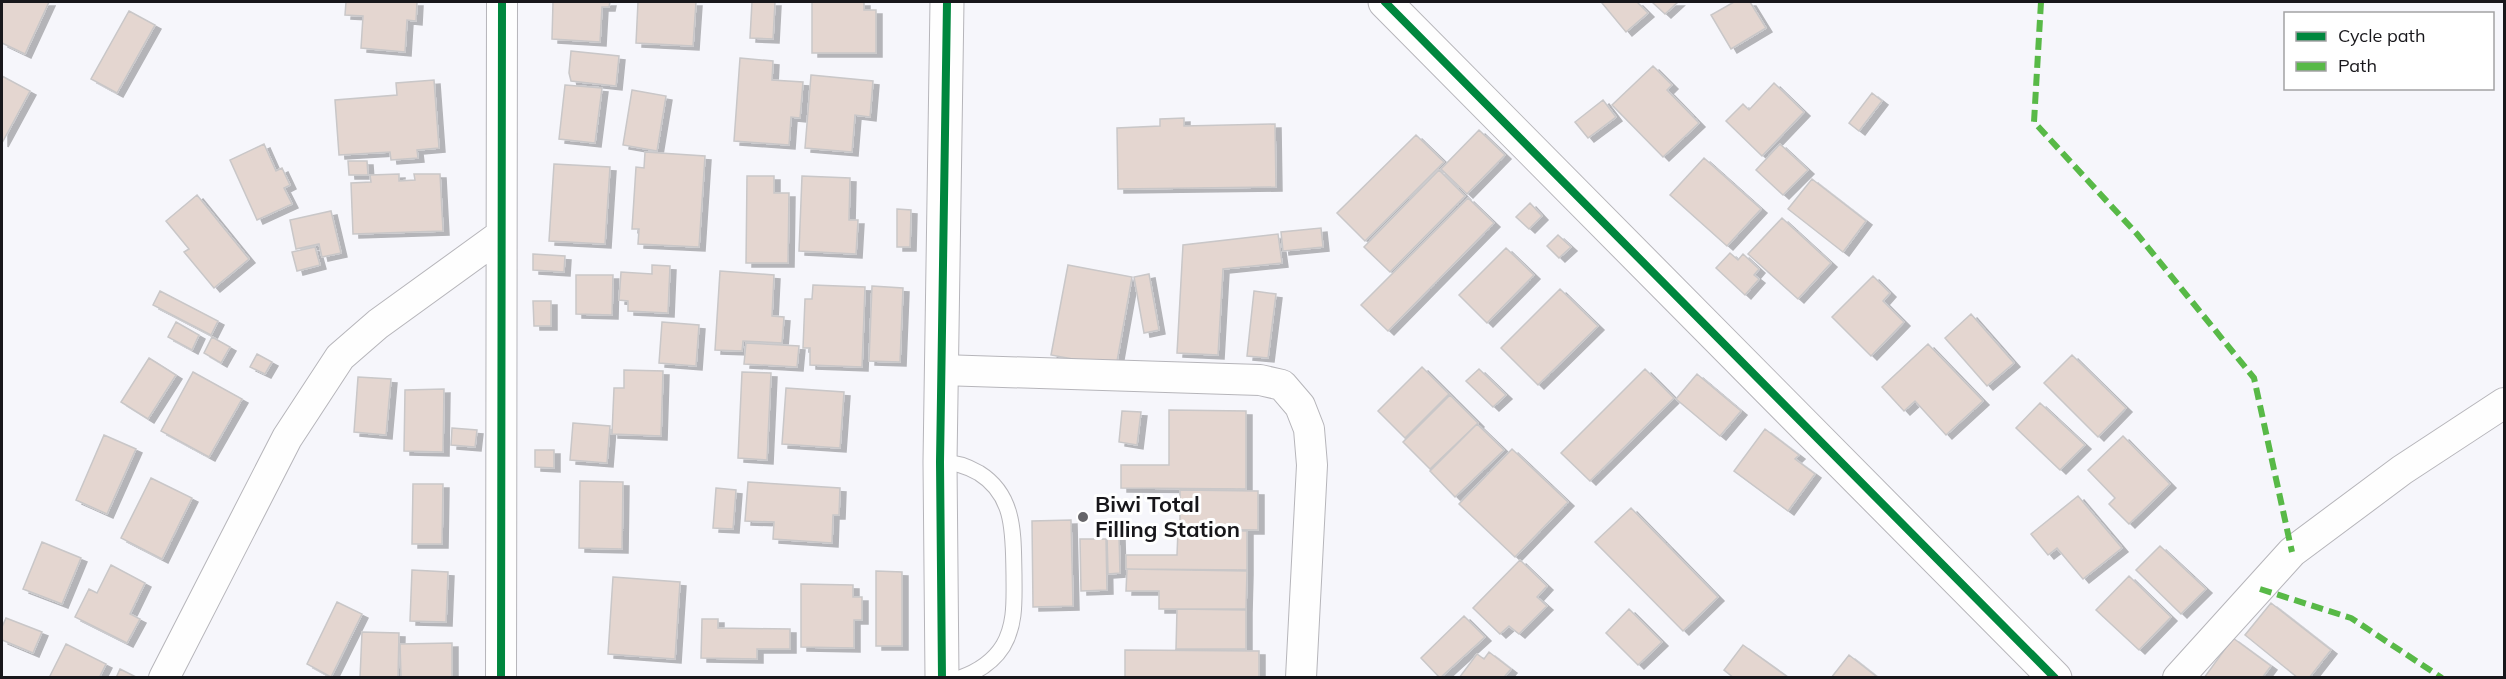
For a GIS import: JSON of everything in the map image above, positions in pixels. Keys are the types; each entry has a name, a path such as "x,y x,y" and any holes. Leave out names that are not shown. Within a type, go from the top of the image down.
{"street":[{"path":"501,678 502,2"},
{"path":"942,678 940,462 946,2"},
{"path":"1385,2 2055,678"},
{"path":"165,678 287,438 340,357 378,324 501,235"},
{"path":"941,370 1260,380 1282,385 1300,406 1308,429 1312,465 1301,678"},
{"path":"2178,678 2292,552 2402,470 2505,403"}],"lane":[{"path":"940,462 951,462 970,468 988,478 1002,494 1010,512 1013,532 1011,628 1003,647 990,662 960,678"}],"building":[{"path":"2,2 49,2 25,54 2,43"},
{"path":"346,2 417,2 416,21 407,20 405,52 361,48 363,16 345,15"},
{"path":"553,2 610,2 609,7 602,7 600,42 552,39"},
{"path":"638,2 696,2 693,46 636,43"},
{"path":"752,2 775,2 773,39 750,38"},
{"path":"812,2 864,2 864,10 876,10 876,53 812,53"},
{"path":"1637,2 1648,13 1626,32 1602,3"},
{"path":"1652,2 1678,2 1665,14"},
{"path":"1734,2 1750,2 1766,28 1731,49 1711,15"},
{"path":"129,11 155,25 117,93 91,79"},
{"path":"571,51 619,56 616,86 571,81 569,73"},
{"path":"740,58 773,61 772,80 803,82 800,118 791,117 789,145 734,141"},
{"path":"1653,66 1672,85 1667,90 1699,123 1663,157 1612,105"},
{"path":"811,75 873,81 870,117 855,115 852,152 805,148"},
{"path":"2,76 30,91 2,143"},
{"path":"434,80 439,148 417,150 418,158 391,160 390,152 339,155 335,100 397,95 396,83"},
{"path":"1774,83 1804,112 1762,156 1726,121 1743,104 1749,110"},
{"path":"565,85 602,88 595,143 559,139"},
{"path":"632,90 666,96 657,151 623,145"},
{"path":"1872,93 1882,101 1859,131 1849,123"},
{"path":"1603,100 1616,117 1588,138 1575,122"},
{"path":"1184,118 1184,126 1275,124 1276,187 1118,189 1117,128 1160,126 1160,119"},
{"path":"1479,130 1505,155 1467,194 1441,169"},
{"path":"1416,135 1444,162 1365,241 1337,213"},
{"path":"264,144 276,171 282,168 290,185 284,188 292,204 257,220 230,160"},
{"path":"1780,144 1808,170 1783,195 1756,170"},
{"path":"645,152 705,156 699,247 638,244 639,229 632,229 636,167 644,168"},
{"path":"1704,158 1761,209 1727,246 1670,195"},
{"path":"348,161 367,161 368,175 349,175"},
{"path":"554,164 610,167 605,244 549,241"},
{"path":"1439,170 1465,196 1390,272 1364,247"},
{"path":"399,174 399,181 415,180 414,174 440,174 443,231 353,234 351,183 371,182 370,175"},
{"path":"747,176 774,176 774,193 789,193 788,263 746,263"},
{"path":"802,176 850,178 849,220 858,220 856,254 799,251"},
{"path":"1812,179 1866,221 1843,252 1788,209"},
{"path":"197,195 249,259 214,288 184,252 189,249 166,221"},
{"path":"1468,198 1494,223 1388,331 1361,305"},
{"path":"1530,203 1542,216 1529,229 1516,217"},
{"path":"897,209 911,210 910,247 897,247"},
{"path":"331,211 341,253 322,257 319,244 296,249 290,220"},
{"path":"1782,218 1831,263 1798,299 1748,254"},
{"path":"1321,228 1323,247 1283,251 1281,232"},
{"path":"1278,234 1282,263 1223,269 1218,355 1177,353 1183,245"},
{"path":"1558,235 1571,247 1559,258 1547,246"},
{"path":"315,247 320,265 297,271 292,252"},
{"path":"1506,248 1534,275 1487,323 1459,295"},
{"path":"1730,253 1738,260 1743,254 1759,269 1754,275 1759,279 1745,295 1716,268"},
{"path":"533,254 565,256 564,272 533,270"},
{"path":"652,265 670,266 668,313 628,311 628,301 619,300 621,272 652,274"},
{"path":"1068,265 1132,277 1116,367 1051,355"},
{"path":"720,271 774,275 772,316 784,317 782,343 743,341 742,351 715,350"},
{"path":"1149,274 1159,330 1144,333 1134,277"},
{"path":"576,275 613,275 612,315 576,314"},
{"path":"1873,276 1890,293 1883,301 1904,322 1871,356 1832,317"},
{"path":"813,285 865,287 862,367 810,365 810,348 803,348 805,299 812,299"},
{"path":"872,286 903,288 900,362 869,361"},
{"path":"1560,289 1598,326 1538,385 1501,348"},
{"path":"160,291 218,321 211,335 153,305"},
{"path":"1254,291 1276,294 1268,358 1247,356"},
{"path":"533,301 551,301 551,326 534,326"},
{"path":"1971,314 2014,363 1987,386 1945,338"},
{"path":"176,322 199,335 192,350 168,337"},
{"path":"662,322 699,325 696,366 659,363"},
{"path":"212,337 230,347 221,363 204,353"},
{"path":"746,343 799,346 797,367 744,364"},
{"path":"1928,344 1983,401 1946,435 1915,401 1904,411 1882,387"},
{"path":"257,354 272,362 265,374 250,367"},
{"path":"2072,355 2126,408 2098,437 2044,383"},
{"path":"149,358 176,375 148,419 121,402"},
{"path":"1422,367 1449,394 1405,438 1378,411"},
{"path":"1479,369 1506,395 1493,407 1466,381"},
{"path":"1645,369 1674,398 1590,481 1561,453"},
{"path":"624,370 663,371 661,436 612,434 614,388 624,388"},
{"path":"193,372 242,399 209,457 161,431"},
{"path":"742,372 771,373 767,460 738,458"},
{"path":"1697,374 1741,411 1720,436 1676,399"},
{"path":"358,377 391,379 386,435 354,432"},
{"path":"786,388 844,392 840,448 782,444"},
{"path":"444,389 443,452 404,451 405,390"},
{"path":"1450,395 1478,423 1430,469 1403,442"},
{"path":"2040,403 2085,445 2060,470 2016,428"},
{"path":"1169,410 1246,411 1246,489 1121,488 1121,465 1169,465"},
{"path":"1122,411 1141,412 1137,445 1119,442"},
{"path":"573,423 610,426 607,463 570,460"},
{"path":"1477,424 1504,450 1455,497 1430,471"},
{"path":"452,428 477,430 475,447 451,445"},
{"path":"1765,429 1799,455 1795,459 1815,474 1788,511 1734,471"},
{"path":"104,435 136,449 107,514 76,500"},
{"path":"2123,436 2170,484 2129,524 2109,504 2115,498 2088,470"},
{"path":"1512,449 1568,502 1515,557 1459,504"},
{"path":"535,450 554,450 554,468 535,467"},
{"path":"151,478 192,498 162,559 121,538"},
{"path":"580,481 623,482 622,549 579,548"},
{"path":"748,482 840,488 839,515 833,515 832,543 773,539 774,522 745,521"},
{"path":"413,484 443,484 442,544 412,544"},
{"path":"716,488 736,490 733,529 713,528"},
{"path":"1180,490 1258,491 1258,530 1180,529"},
{"path":"2078,496 2122,548 2083,579 2057,548 2048,555 2031,534"},
{"path":"1631,508 1718,597 1683,631 1595,542"},
{"path":"1071,520 1073,606 1033,607 1032,521"},
{"path":"1178,530 1247,531 1247,570 1126,569 1126,555 1177,555"},
{"path":"1107,535 1119,535 1120,573 1108,574"},
{"path":"1080,539 1106,539 1107,590 1081,591"},
{"path":"42,542 81,558 62,604 23,589"},
{"path":"2160,546 2206,589 2181,614 2136,570"},
{"path":"1520,560 1547,586 1537,597 1547,606 1519,634 1509,626 1500,634 1473,608"},
{"path":"111,565 145,583 130,614 140,619 127,643 75,617 89,589 97,593"},
{"path":"1127,569 1247,571 1246,609 1159,609 1159,591 1126,591"},
{"path":"412,570 448,572 446,622 410,621"},
{"path":"876,571 902,572 902,646 876,646"},
{"path":"2129,576 2171,617 2139,650 2096,610"},
{"path":"613,577 680,582 675,659 608,654"},
{"path":"801,584 853,585 853,597 862,597 862,620 854,620 854,648 801,647"},
{"path":"337,602 362,614 331,677 307,664"},
{"path":"2271,603 2331,650 2309,678 2298,678 2245,635"},
{"path":"1177,609 1246,610 1246,649 1176,649"},
{"path":"1629,609 1662,642 1638,665 1606,633"},
{"path":"1464,616 1485,637 1440,678 1421,658"},
{"path":"6,618 42,632 33,653 2,640 2,627"},
{"path":"702,619 718,619 718,628 790,629 790,649 757,649 757,659 701,658"},
{"path":"362,632 399,633 398,678 360,678"},
{"path":"2233,638 2271,666 2262,678 2204,678"},
{"path":"452,643 452,678 401,677 400,644"},
{"path":"66,644 106,664 99,678 49,678"},
{"path":"1743,645 1789,678 1734,678 1724,670"},
{"path":"1125,650 1259,651 1259,678 1125,678"},
{"path":"1489,652 1511,669 1505,676 1507,678 1459,678 1477,654 1484,659"},
{"path":"1849,655 1877,677 1877,678 1831,678"},
{"path":"120,669 136,677 136,678 116,678"}],"marked path":[{"path":"2041,2 2034,122 2137,234 2254,378 2292,552"},
{"path":"2260,589 2351,618 2442,678"}],"cycle path":[{"path":"501,678 502,2"},
{"path":"942,678 940,462 947,2"},
{"path":"1385,2 2055,678"}],"place":[{"name":"Biwi Total Filling Station","path":"1083,517"}]}
